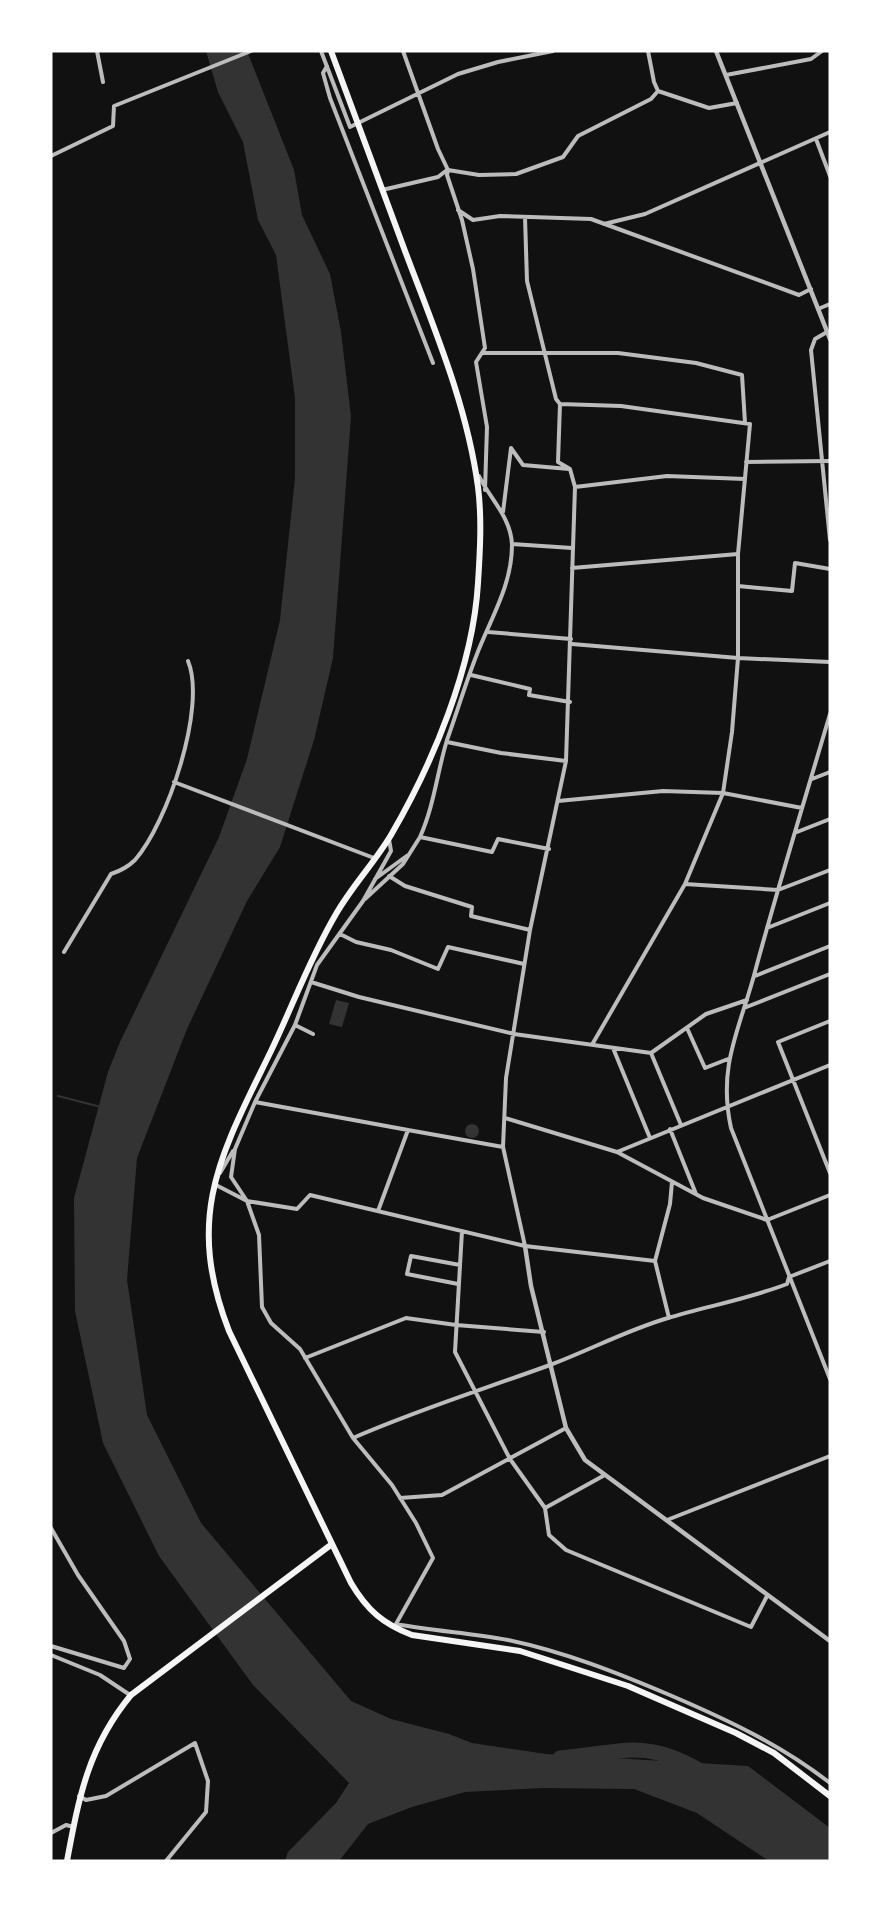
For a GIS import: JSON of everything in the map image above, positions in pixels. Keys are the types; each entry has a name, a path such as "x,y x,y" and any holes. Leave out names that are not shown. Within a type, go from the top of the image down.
{"main road":[{"path":"331,51 452,375 476,470 480,536 478,586 471,635 429,762 389,839 338,911 318,946 287,1018 227,1140 213,1184 209,1253 216,1298 229,1331 332,1544 362,1602 373,1614 412,1635 520,1651 628,1686 736,1732 774,1753 830,1796"},
{"path":"67,1861 79,1796 95,1750 106,1728 131,1695 332,1544"}],"street":[{"path":"97,51 103,82"},
{"path":"51,156 113,126 114,106 251,51"},
{"path":"321,51 350,127 357,121 400,104 458,74 498,62 553,51"},
{"path":"403,51 438,149 448,170 447,175 473,269 485,348 476,362 487,428 485,490"},
{"path":"648,51 658,91 709,108 737,103"},
{"path":"716,51 830,339"},
{"path":"726,75 811,59 822,51"},
{"path":"327,66 323,73 330,98 433,363"},
{"path":"382,190 438,177 448,170 479,175 516,174 563,157 578,136 643,103 658,91"},
{"path":"604,224 645,214 830,132"},
{"path":"816,139 830,173"},
{"path":"458,209 473,220 500,216 591,219 799,295 811,290"},
{"path":"525,217 527,281 556,399 560,404 558,462 570,469 575,487 572,548 572,642 566,761 530,930 506,1078 503,1147 525,1246 531,1286 545,1332 566,1428 585,1460 603,1476 667,1520 830,1641"},
{"path":"818,309 830,304"},
{"path":"827,332 815,339 811,350 830,540"},
{"path":"483,353 618,353 696,363 742,375 745,423"},
{"path":"560,404 621,406 750,424 738,554 738,658 732,732 723,793 685,884 593,1043"},
{"path":"503,513 511,448 523,465 570,469"},
{"path":"746,462 830,461"},
{"path":"287,1018 293,1018 297,1014 317,965 363,901 413,851 430,815 447,742 477,654 500,604 509,572 512,544 503,513 485,490 476,470"},
{"path":"575,487 667,476 745,479"},
{"path":"512,544 572,548"},
{"path":"572,568 738,554"},
{"path":"738,586 792,591 795,563 830,568"},
{"path":"488,632 738,658 830,662"},
{"path":"64,952 111,873 123,870 135,860 157,824 174,782 188,733 194,697 194,676 188,661"},
{"path":"471,675 530,688 529,695 570,702"},
{"path":"830,714 797,832 728,1059 726,1106 731,1128 830,1379"},
{"path":"447,742 501,753 566,761"},
{"path":"812,779 830,772"},
{"path":"174,782 374,858"},
{"path":"558,801 663,791 723,793 802,808"},
{"path":"797,832 830,819"},
{"path":"420,837 492,852 498,839 549,849"},
{"path":"363,901 372,880 391,850 389,839"},
{"path":"372,880 413,851"},
{"path":"685,884 778,890 830,870"},
{"path":"389,876 405,886 472,906 471,916 530,930"},
{"path":"767,927 830,903"},
{"path":"340,934 438,969 448,947 481,957 524,964"},
{"path":"317,965 318,946"},
{"path":"754,976 830,946"},
{"path":"744,1009 830,974"},
{"path":"311,980 359,997 514,1034 593,1043 651,1053 706,1014 747,1000"},
{"path":"311,980 295,1025 255,1102 235,1149 213,1184 247,1201 297,1209 310,1196 525,1246 655,1261"},
{"path":"830,1022 778,1042 830,1173"},
{"path":"295,1025 313,1034"},
{"path":"687,1028 705,1068 728,1059"},
{"path":"613,1048 650,1138"},
{"path":"651,1053 681,1125"},
{"path":"617,1152 830,1065"},
{"path":"255,1102 503,1147"},
{"path":"505,1118 617,1152 697,1195 767,1220 830,1195"},
{"path":"670,1129 697,1195"},
{"path":"378,1211 408,1130"},
{"path":"235,1149 231,1177 247,1201 259,1235 262,1307 271,1323 300,1349 353,1438 400,1498 433,1558 397,1627 506,1640 564,1653 631,1678 748,1729 803,1762 830,1783"},
{"path":"669,1318 655,1261 670,1204 672,1182"},
{"path":"462,1230 455,1352 510,1459 544,1508 549,1535 566,1550 729,1620 752,1627 767,1596"},
{"path":"458,1284 407,1274 411,1256 460,1265"},
{"path":"789,1277 830,1261"},
{"path":"353,1438 406,1415 552,1364 627,1332 669,1318 759,1295 787,1284 789,1277"},
{"path":"305,1358 406,1318 456,1325 545,1332"},
{"path":"400,1498 442,1495 566,1428"},
{"path":"667,1520 830,1456"},
{"path":"544,1508 603,1476"},
{"path":"51,1528 78,1575 124,1641 130,1659 124,1668 51,1646"},
{"path":"51,1655 100,1676 131,1695"},
{"path":"79,1796 86,1800 106,1796 195,1743 206,1768 208,1787 206,1812 166,1861"},
{"path":"51,1833 66,1825 74,1827"}],"shaded area":[{"path":"206,51 247,51 294,170 302,215 330,274 341,332 351,417 333,658 314,740 280,847 247,901 187,1029 137,1158 127,1280 147,1415 201,1523 351,1701 391,1719 449,1734 472,1743 546,1754 748,1766 830,1828 830,1861 769,1861 697,1813 634,1789 544,1788 465,1792 412,1807 368,1824 339,1861 285,1861 288,1852 336,1803 349,1783 253,1685 159,1556 103,1443 75,1311 74,1198 108,1072 120,1042 219,837 247,759 280,620 295,478 295,398 276,255 258,220 243,142 218,92"},
{"path":"336,1000 349,1003 342,1027 329,1024"},
{"path":"472,1124 477,1126 479,1131 477,1136 472,1138 467,1136 465,1131 467,1126"}],"waterway":[{"path":"58,1096 101,1107"},
{"path":"560,1758 615,1751 646,1751 680,1760 699,1770"}]}
